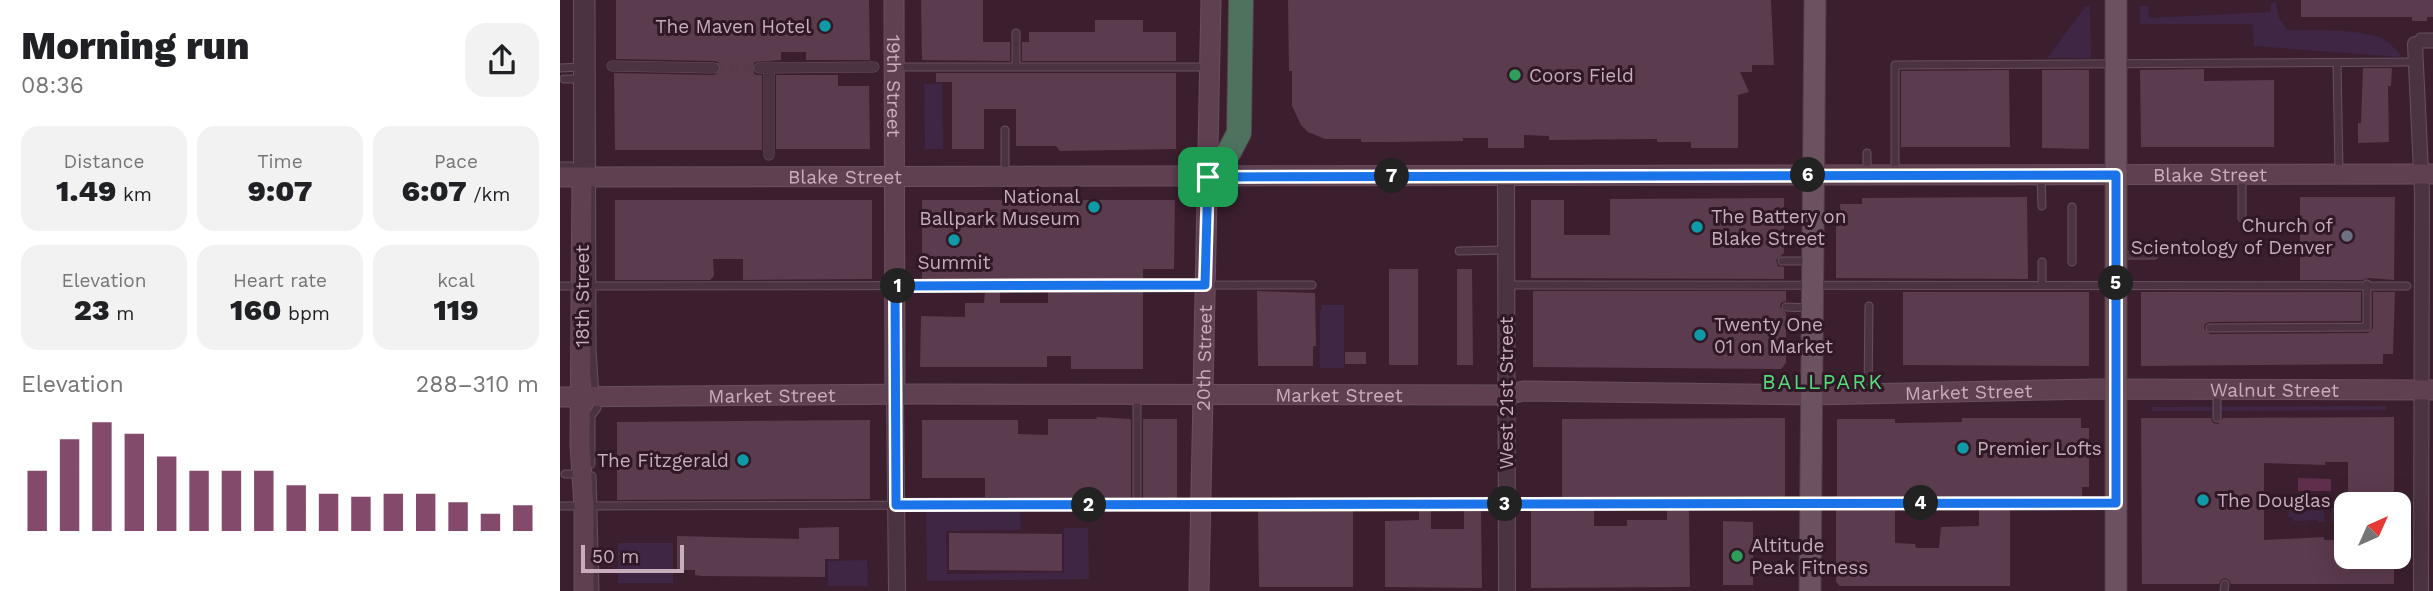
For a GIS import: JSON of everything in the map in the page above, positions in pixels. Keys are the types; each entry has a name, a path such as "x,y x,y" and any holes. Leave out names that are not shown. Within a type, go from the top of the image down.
{"highway":[{"path":"1208,177 1229,152 1240,125 1241,0"}],"main road":[{"name":"19th Street","path":"894,0 895,394"},
{"name":"20th Street","path":"1199,591 1211,0"},
{"path":"1810,591 1815,0"},
{"path":"2116,0 2116,591"},
{"name":"Blake Street","path":"576,174 1208,177 1506,186 1813,175 2427,175"},
{"name":"18th Street","path":"576,174 587,286 588,397 576,446 573,474 589,506 584,591"},
{"name":"Walnut Street","path":"2116,389 2427,390"},
{"name":"Market Street","path":"560,397 895,394 1506,395 1524,391 1868,395 2116,389"}],"street":[{"name":"18th Street","path":"576,174 582,73 582,0"},
{"path":"2415,44 2427,175 2427,500 2421,591"},
{"path":"612,66 714,68"},
{"path":"769,155 764,68 874,67"},
{"name":"West 21st Street","path":"1506,186 1507,591"},
{"name":"19th Street","path":"895,394 897,591"}],"lane":[{"path":"560,166 576,174 591,0"},
{"path":"1016,33 1016,67"},
{"path":"2415,44 2420,37 2433,37"},
{"path":"2415,44 2433,44"},
{"path":"1896,175 1895,65 2416,62"},
{"path":"2337,63 2339,175"},
{"path":"894,67 1210,67"},
{"path":"560,68 582,73"},
{"path":"564,79 582,73"},
{"path":"1005,130 1006,177"},
{"path":"1867,153 1867,175"},
{"path":"2041,175 2042,206"},
{"path":"2242,175 2242,218"},
{"path":"2072,207 2072,262"},
{"path":"1459,251 1506,250"},
{"path":"2116,255 2154,255"},
{"path":"1783,261 1812,261"},
{"path":"2042,262 2042,284"},
{"path":"2210,328 2367,327 2367,284"},
{"path":"560,286 1312,285"},
{"path":"1506,285 2407,286"},
{"path":"1868,395 1869,306"},
{"path":"1786,307 1812,308"},
{"path":"2217,389 2217,418"},
{"path":"1136,394 1137,505"},
{"path":"588,397 597,408 591,416 590,428 589,506 595,591"},
{"path":"560,506 2116,503"}],"shaded area":[{"path":"2276,2 2279,18 2288,30 2367,34 2388,42 2400,57 2254,46 2253,24 2140,24 2140,6 2148,6 2149,18 2270,12 2271,3"},
{"path":"2090,6 2091,58 2047,58 2085,7"},
{"path":"942,83 943,149 925,149 924,84"},
{"path":"1322,305 1344,305 1344,368 1320,368"},
{"path":"2386,406 2386,410 2152,411 2152,407"},
{"path":"2298,478 2331,479 2331,491 2298,491"},
{"path":"2290,506 2303,507 2303,512 2311,510 2311,506 2323,507 2325,522 2293,521 2293,518 2288,517"},
{"path":"1020,508 1021,530 946,531 947,574 1064,572 1064,528 1088,528 1089,579 927,581 926,510"},
{"path":"618,543 673,543 673,583 618,583"},
{"path":"867,560 868,586 828,586 828,561"}],"building":[{"path":"616,0 869,0 870,60 806,60 806,52 781,52 781,60 755,62 752,71 756,75 762,75 762,150 615,150 614,73 714,75 720,72 721,67 714,61 616,59"},
{"path":"921,0 983,0 983,42 1010,42 1010,61 922,60"},
{"name":"Coors Field","path":"1288,0 1771,0 1774,65 1752,65 1752,72 1740,72 1749,92 1738,95 1738,148 1691,148 1691,142 1657,142 1657,139 1549,140 1549,136 1524,135 1524,148 1488,148 1488,138 1389,142 1325,139 1308,132 1301,125 1292,106"},
{"path":"2301,0 2433,0 2433,17 2427,17 2427,21 2412,21 2412,17 2301,17"},
{"path":"1095,20 1143,20 1143,32 1176,32 1176,61 1022,61 1022,42 1029,42 1029,32 1095,32"},
{"path":"2363,68 2392,68 2391,86 2388,86 2389,142 2358,143"},
{"path":"2204,69 2204,81 2274,80 2274,147 2141,147 2140,70"},
{"path":"2009,70 2010,147 1901,147 1901,71"},
{"path":"2042,70 2089,70 2089,149 2042,148"},
{"path":"936,73 1176,73 1176,149 1060,151 1056,146 1016,146 1016,109 984,109 984,149 952,149 952,82 936,82"},
{"path":"776,75 838,75 838,86 869,86 870,149 776,149"},
{"path":"2027,197 2028,279 1836,278 1836,224 1841,224 1840,204 1862,204 1862,198"},
{"name":"Church of Scientology of Denver","path":"2300,197 2395,197 2394,280 2300,280"},
{"name":"The Battery on Blake Street","path":"1784,198 1784,253 1776,260 1778,266 1784,267 1784,279 1531,278 1531,200 1564,200 1564,235 1610,235 1610,199"},
{"path":"615,200 872,200 872,279 743,280 743,259 713,259 714,276 710,280 615,280"},
{"path":"922,200 1175,200 1174,269 1143,269 1143,279 922,279"},
{"path":"1389,269 1418,269 1418,365 1389,365"},
{"path":"1457,269 1472,269 1473,365 1457,365"},
{"path":"1048,291 1143,291 1143,369 1071,369 1071,356 1047,356 1047,367 920,367 921,316 965,317 965,303 984,303 985,292 1000,292 1000,303 1048,303"},
{"path":"1257,291 1315,293 1316,346 1313,346 1313,366 1258,366"},
{"name":"Twenty One 01 on Market","path":"1533,291 1786,291 1786,301 1781,303 1780,307 1786,313 1786,363 1781,369 1533,367"},
{"path":"1903,292 2089,292 2089,366 1903,365"},
{"path":"2141,292 2361,292 2361,321 2210,322 2205,324 2204,329 2210,334 2368,333 2373,328 2373,292 2395,292 2393,354 2383,354 2383,364 2141,366"},
{"path":"1345,352 1366,352 1366,364 1345,364"},
{"path":"1096,417 1131,419 1131,498 985,497 985,478 922,478 922,420 1018,420 1018,434 1048,435 1048,419 1097,419"},
{"name":"The Douglas","path":"2394,417 2394,492 2348,492 2348,462 2325,462 2325,465 2264,463 2264,540 2324,537 2324,540 2334,540 2334,569 2394,569 2394,584 2231,584 2225,578 2219,584 2142,584 2141,418 2211,418 2213,423 2218,424 2223,418"},
{"path":"1785,418 1785,498 1562,498 1562,419"},
{"name":"Premier Lofts","path":"1962,418 2081,418 2081,428 2089,428 2089,487 2082,487 2082,496 1837,497 1837,419 1895,419 1895,423 1962,422"},
{"path":"1143,419 1177,419 1177,498 1143,498"},
{"name":"The Fitzgerald","path":"870,420 870,499 617,500 617,422"},
{"path":"1979,509 2010,509 2010,586 1840,586 1836,582 1836,510 1895,510 1895,543 1915,544 1916,548 1939,548 1941,527 1979,526"},
{"path":"1419,510 1431,510 1431,529 1464,529 1464,510 1481,510 1482,588 1385,587 1385,521 1419,520"},
{"path":"1531,510 1594,510 1594,526 1627,526 1627,520 1667,520 1667,510 1689,510 1690,587 1531,588"},
{"path":"1258,511 1353,511 1353,587 1259,587"},
{"path":"1723,521 1753,522 1753,585 1723,585"},
{"path":"839,527 839,559 825,559 825,577 701,576 695,575 695,570 677,570 677,536 799,539 799,528"},
{"path":"949,533 1062,534 1062,571 949,570"}],"tunnel":[{"path":"714,68 759,68"}],"place":[{"name":"The Maven Hotel","path":"825,26"},
{"name":"Coors Field","path":"1515,75"},
{"name":"National Ballpark Museum","path":"1094,207"},
{"name":"The Battery on Blake Street","path":"1697,227"},
{"name":"Church of Scientology of Denver","path":"2347,236"},
{"name":"Summit","path":"954,240"},
{"name":"Twenty One 01 on Market","path":"1700,335"},
{"name":"Premier Lofts","path":"1963,448"},
{"name":"The Fitzgerald","path":"743,460"},
{"name":"The Douglas","path":"2203,500"},
{"name":"Altitude Peak Fitness","path":"1737,556"}],"district":[{"name":"BALLPARK","path":"1823,381"}],"route":[{"path":"2116,175 2116,503 896,505 895,286 1205,285 1208,177 2116,175"}]}
